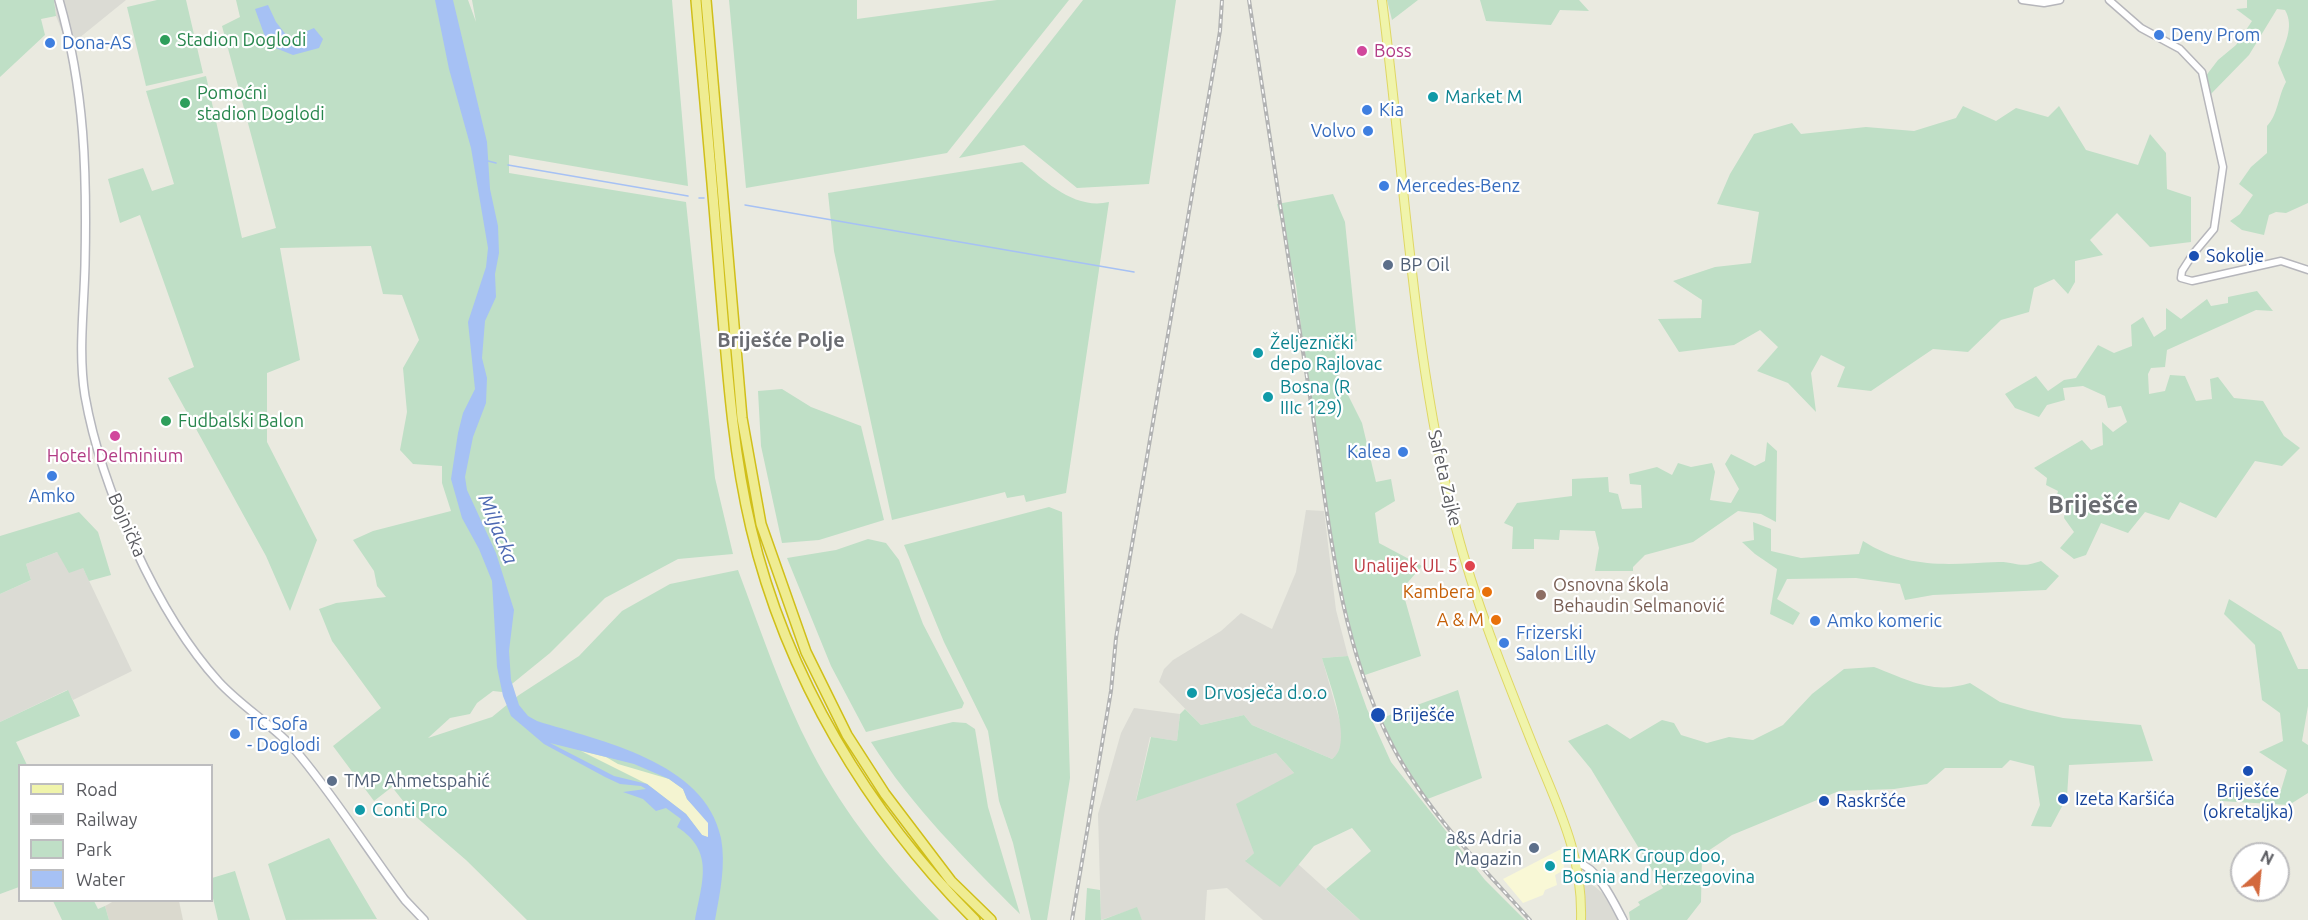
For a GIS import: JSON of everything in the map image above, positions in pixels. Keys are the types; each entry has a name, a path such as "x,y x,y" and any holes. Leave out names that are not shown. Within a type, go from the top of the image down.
{"highway":[{"path":"696,0 728,373 739,471 765,578 788,644 805,681 858,776 938,883 975,920"},
{"path":"705,0 742,418 761,524 806,652 847,735 885,794 945,873 991,920"}],"main road":[{"name":"Bojnička","path":"59,0 70,38 82,106 86,169 81,342 85,395 98,451 114,497 164,605 197,657 247,708 300,755 405,900 424,920"},
{"name":"Safeta Zajke","path":"1382,0 1419,340 1436,443 1457,530 1503,670 1568,828 1578,863 1581,920"},
{"path":"1578,863 1584,865 1594,875 1623,920"}],"street":[{"path":"2022,0 2044,3 2060,0"},
{"path":"2109,0 2141,28 2180,49 2202,72 2223,167 2214,229 2193,254 2182,271 2181,278 2192,280 2281,261 2308,270"}],"shaded area":[{"path":"54,0 126,0 68,47 56,16"},
{"path":"1306,510 1324,511 1336,610 1348,656 1322,658 1344,736 1337,755 1332,759 1252,725 1244,715 1201,725 1159,682 1164,669 1173,660 1221,631 1241,613 1272,629 1296,572"},
{"path":"57,552 83,568 132,671 73,700 67,690 0,722 0,594 31,580 26,564"},
{"path":"1134,708 1180,714 1177,741 1150,737 1136,800 1276,753 1294,773 1254,853 1246,860 1280,886 1298,864 1360,920 1263,920 1227,888 1207,890 1205,920 1142,920 1136,908 1101,920 1098,814 1121,733"},
{"path":"1563,848 1564,870 1555,875 1557,885 1545,890 1543,895 1523,903 1503,879"},
{"path":"1581,875 1613,902 1623,920 1582,920"},
{"path":"112,902 179,902 183,920 109,920 105,906"}],"green space":[{"path":"0,0 54,0 56,16 41,19 45,35 0,77"},
{"name":"Stadion Doglodi","path":"157,0 186,0 203,73 146,86 127,7"},
{"path":"236,0 468,0 476,22 472,0 672,0 688,186 509,155 509,173 686,202 715,478 733,554 678,559 605,598 550,653 502,692 493,691 477,703 470,714 450,718 428,738 492,717 519,695 579,656 622,611 670,584 738,570 791,708 825,775 870,841 903,882 939,920 527,920 466,860 415,816 392,787 374,801 333,746 381,708 332,641 319,609 336,603 386,597 377,586 374,571 353,540 373,531 451,511 442,483 442,466 413,464 400,450 407,412 403,368 419,340 402,295 383,294 371,246 280,248 300,360 267,373 267,442 317,540 290,611 266,556 168,378 194,367 140,215 120,223 108,179 143,168 152,191 174,184 146,91 206,76 242,238 276,228 222,26 240,17"},
{"path":"729,0 857,0 857,19 997,0 1069,0 947,153 746,188"},
{"path":"1083,0 1176,0 1149,184 1077,188 1024,145 959,158"},
{"path":"1387,0 1418,0 1392,20"},
{"path":"1480,0 1579,0 1589,11 1560,10 1551,25 1486,21"},
{"path":"2247,0 2308,0 2308,203 2286,213 2276,212 2269,215 2264,235 2242,230 2230,221 2240,214 2253,195 2239,184 2251,167 2267,153 2267,126 2271,122 2286,82 2278,63 2289,29 2285,10 2277,9 2249,55 2208,97 2205,77 2218,60 2236,45 2252,21 2236,9 2247,8"},
{"path":"1963,106 1996,121 2016,108 2048,117 2059,106 2086,150 2138,165 2150,134 2166,153 2167,189 2191,197 2191,242 2150,247 2117,213 2090,240 2103,255 2075,261 2075,282 2068,294 2054,279 2034,288 2029,312 2001,320 1968,352 1933,349 1871,391 1837,387 1845,367 1821,355 1811,373 1816,412 1788,383 1757,371 1778,347 1760,330 1734,345 1679,352 1658,319 1701,318 1702,300 1673,281 1715,267 1751,263 1759,212 1717,204 1730,174 1754,134 1792,123 1801,134 1866,127 1914,131 1956,118"},
{"path":"1022,162 1051,186 1073,198 1084,202 1109,202 1066,493 1026,502 1024,495 1007,498 1005,492 892,520 834,251 828,193"},
{"path":"1333,194 1345,222 1357,341 1335,348 1338,375 1362,423 1376,482 1391,479 1395,501 1375,513 1379,543 1422,566 1402,589 1421,656 1362,676 1351,640 1340,585 1309,393 1296,285 1277,204"},
{"path":"2257,291 2273,311 2256,310 2167,350 2165,367 2151,368 2148,374 2149,394 2165,391 2170,375 2185,376 2196,401 2212,399 2210,379 2218,377 2234,398 2263,401 2284,436 2300,448 2282,466 2255,461 2216,518 2180,502 2169,520 2145,512 2128,533 2101,523 2086,555 2074,559 2060,548 2074,532 2064,518 2066,505 2056,499 2058,491 2046,485 2047,478 2034,468 2082,440 2091,450 2103,445 2102,422 2113,432 2127,422 2121,406 2108,408 2105,396 2083,386 2063,388 2065,400 2047,405 2039,417 2015,408 2005,394 2036,376 2048,391 2064,380 2076,378 2098,345 2114,353 2132,346 2131,325 2143,317 2154,337 2166,329 2166,308 2181,319 2207,299 2211,306 2228,303 2228,297"},
{"path":"782,389 811,407 861,426 884,520 819,540 782,543 761,446 758,391"},
{"path":"1767,442 1777,451 1776,522 1761,514 1738,511 1693,542 1645,555 1633,567 1633,571 1595,571 1599,548 1595,531 1560,530 1559,540 1534,539 1534,549 1512,549 1513,527 1504,523 1517,503 1572,496 1572,479 1608,477 1609,492 1618,494 1622,509 1642,508 1641,485 1630,484 1629,474 1657,467 1672,475 1678,463 1691,467 1712,463 1715,472 1710,500 1731,503 1739,489 1725,464 1731,454 1755,466 1765,461"},
{"path":"1049,507 1062,512 1070,778 1047,920 1031,920 1013,843 999,801 988,731 944,642 904,545"},
{"path":"79,512 98,532 111,575 89,581 83,568 69,573 57,552 26,564 31,580 0,594 0,536"},
{"path":"1753,522 1771,529 1771,551 1801,558 1859,554 1863,541 1896,557 1929,563 2006,562 2023,565 2041,561 2059,576 2046,590 1933,595 1905,600 1900,584 1856,578 1787,579 1777,599 1800,613 1793,625 1770,614 1777,569 1742,542 1754,540"},
{"path":"868,539 886,543 899,560 923,624 964,703 962,708 866,732 831,666 787,558 836,550"},
{"path":"2229,599 2281,632 2298,669 2308,669 2308,706 2302,741 2308,745 2308,793 2289,805 2220,801 2216,789 2281,790 2287,770 2259,752 2283,741 2280,713 2262,700 2255,645 2224,614"},
{"path":"1348,656 1367,709 1391,762 1485,880 1525,920 1360,920 1326,889 1371,851 1352,828 1314,846 1280,887 1245,861 1254,853 1236,804 1294,773 1276,753 1136,801 1151,737 1177,741 1180,714 1185,709 1201,725 1244,715 1252,725 1332,759 1338,752 1341,727 1322,658"},
{"path":"1874,667 1932,687 1970,683 2000,702 2063,718 2141,725 2153,761 2069,765 2067,797 2051,827 2031,826 2040,805 2034,766 2010,760 2002,768 1945,768 1927,784 1894,789 1839,791 1732,835 1702,855 1701,902 1687,920 1630,920 1629,912 1640,905 1638,902 1663,888 1591,769 1568,741 1607,724 1630,739 1662,720 1674,723 1681,735 1707,743 1729,737 1753,740 1783,725 1812,694 1844,669"},
{"path":"68,690 80,716 16,742 27,764 18,764 18,887 0,894 0,722"},
{"path":"1458,690 1482,778 1425,800 1379,719"},
{"path":"953,722 966,723 975,729 988,807 1020,914 922,811 871,742"},
{"path":"329,838 377,919 286,920 268,864"},
{"path":"235,871 250,920 218,920 213,898 213,878"},
{"path":"1087,888 1100,890 1101,920 1085,920"},
{"path":"53,902 94,902 98,909 105,906 109,920 62,920"},
{"path":"1137,907 1142,920 1102,920"}],"sand":[{"path":"581,751 606,757 618,764 669,779 683,789 687,799 709,823 708,838 702,835 686,814 647,784"}],"water":[{"path":"435,0 453,0 487,142 490,189 498,226 496,297 485,321 482,358 487,378 486,403 473,437 465,477 467,490 496,553 514,610 509,651 511,680 519,705 528,716 647,758 672,772 694,790 711,812 721,838 723,869 715,920 695,920 703,868 697,846 677,827 681,819 666,808 656,811 643,799 623,792 646,789 641,786 620,784 544,744 511,716 503,696 497,667 492,581 479,549 462,518 451,479 463,413 475,389 468,322 486,267 488,248 471,148 449,69","holes":["550,743 634,764 669,779 683,789 687,799 708,823 708,837 702,835 686,814 647,784 614,776"]},
{"path":"268,5 276,22 287,36 307,38 307,31 314,28 323,39 319,48 293,55 268,45 255,9"}],"waterway":[{"path":"488,161 496,163"},
{"path":"508,165 688,196"},
{"path":"699,198 704,198"},
{"path":"745,205 1134,272"}],"railway":[{"path":"1072,920 1111,691 1116,638 1220,31 1222,0"},
{"path":"1249,0 1331,539 1338,580 1358,660 1371,699 1388,737 1417,787 1452,833 1530,920"}],"place":[{"name":"Deny Prom","path":"2159,35"},
{"name":"Stadion Doglodi","path":"165,40"},
{"name":"Dona-AS","path":"50,43"},
{"name":"Boss","path":"1362,51"},
{"name":"Market M","path":"1433,97"},
{"name":"Pomoćni stadion Doglodi","path":"185,103"},
{"name":"Kia","path":"1367,110"},
{"name":"Volvo","path":"1368,131"},
{"name":"Mercedes-Benz","path":"1384,186"},
{"name":"Sokolje","path":"2194,256"},
{"name":"BP Oil","path":"1388,265"},
{"name":"Željeznički depo Rajlovac","path":"1258,353"},
{"name":"Bosna (R IIIc 129)","path":"1268,397"},
{"name":"Fudbalski Balon","path":"166,421"},
{"name":"Hotel Delminium","path":"115,436"},
{"name":"Kalea","path":"1403,452"},
{"name":"Amko","path":"52,476"},
{"name":"Unalijek UL 5","path":"1470,566"},
{"name":"Kambera","path":"1487,592"},
{"name":"Osnovna śkola Behaudin Selmanović","path":"1541,595"},
{"name":"A & M","path":"1496,620"},
{"name":"Amko komeric","path":"1815,621"},
{"name":"Frizerski Salon Lilly","path":"1504,643"},
{"name":"Drvosječa d.o.o","path":"1192,693"},
{"name":"Briješće","path":"1378,715"},
{"name":"TC Sofa - Doglodi","path":"235,734"},
{"name":"Briješće (okretaljka)","path":"2248,771"},
{"name":"TMP Ahmetspahić","path":"332,781"},
{"name":"Izeta Karšića","path":"2063,799"},
{"name":"Raskršće","path":"1824,801"},
{"name":"Conti Pro","path":"360,810"},
{"name":"a&s Adria Magazin","path":"1534,848"},
{"name":"ELMARK Group doo, Bosnia and Herzegovina","path":"1550,866"}],"district":[{"name":"Briješće Polje","path":"781,340"},
{"name":"Briješće","path":"2093,505"}],"water label":[{"name":"Miljacka","path":"498,529"}]}
